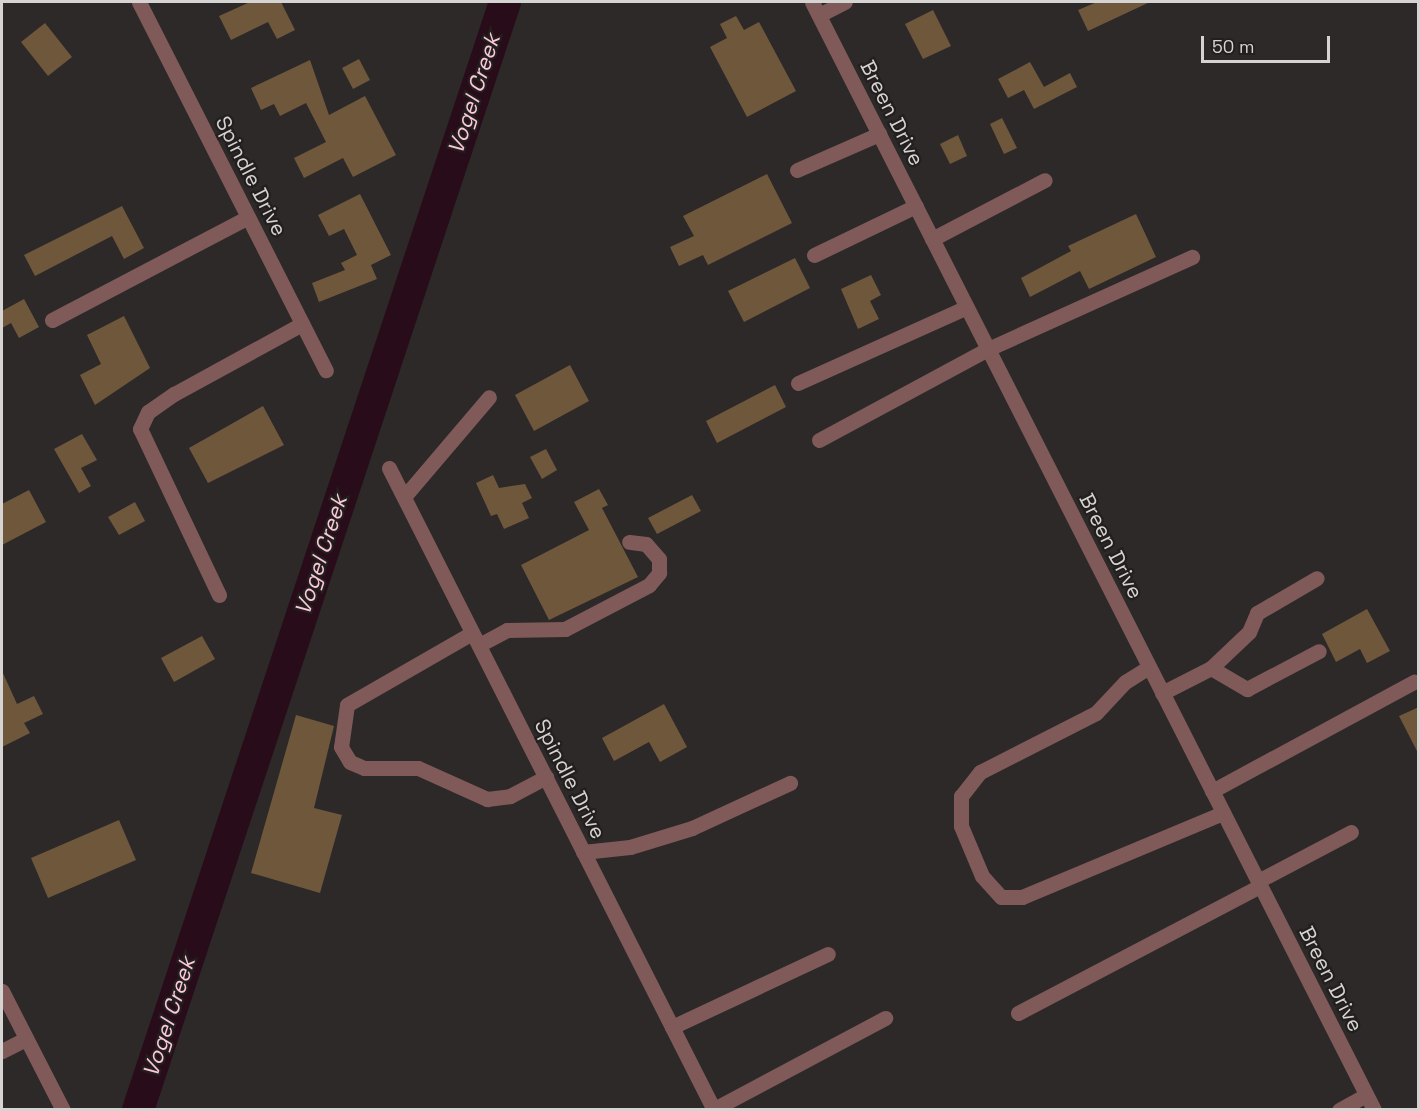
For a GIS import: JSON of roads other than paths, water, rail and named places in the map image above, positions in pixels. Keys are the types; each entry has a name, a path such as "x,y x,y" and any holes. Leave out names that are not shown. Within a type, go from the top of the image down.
{"street":[{"name":"Spindle Drive","path":"139,2 326,370"},
{"path":"815,8 845,2"},
{"name":"Breen Drive","path":"815,8 1374,1110"},
{"path":"796,170 879,134"},
{"path":"932,239 1045,180"},
{"path":"814,255 915,206"},
{"path":"51,320 248,217"},
{"path":"819,440 988,349 1192,257"},
{"path":"798,383 967,307"},
{"path":"219,595 140,429 148,412 174,394 302,324"},
{"path":"404,497 489,397"},
{"name":"Spindle Drive","path":"389,468 714,1109"},
{"path":"546,777 510,796 488,799 418,768 364,768 350,762 341,747 347,705 476,639 507,630 565,629 660,579 660,565 653,550 629,542"},
{"path":"1162,693 1211,668 1249,632 1257,613 1317,578"},
{"path":"1211,668 1247,689 1319,651"},
{"path":"1149,667 1125,682 1096,713 980,772 961,796 961,826 982,876 1001,897 1022,897 1223,813"},
{"path":"1212,791 1414,682"},
{"path":"583,852 630,847 692,828 790,783"},
{"path":"1018,1013 1351,832"},
{"path":"672,1027 828,954"},
{"path":"2,992 63,1110"},
{"path":"714,1109 885,1018"},
{"path":"2,1051 26,1039"},
{"path":"1339,1110 1366,1095"}],"waterway":[{"name":"Vogel Creek","path":"138,1110 505,2"}]}
